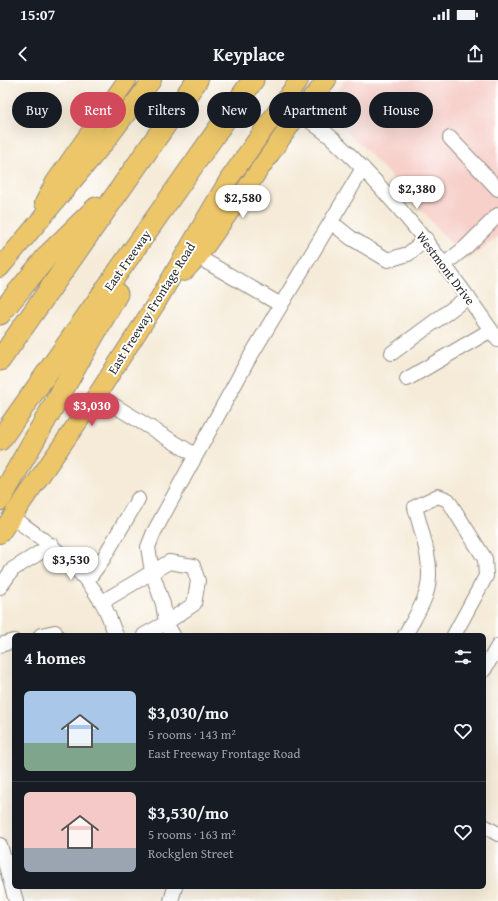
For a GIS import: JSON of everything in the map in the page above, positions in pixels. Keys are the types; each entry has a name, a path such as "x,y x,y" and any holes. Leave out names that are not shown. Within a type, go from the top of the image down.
{"highway":[{"path":"0,360 197,80"},
{"name":"East Freeway","path":"0,440 253,80"},
{"path":"0,314 49,254 135,170"},
{"path":"13,515 178,187"}],"main road":[{"path":"29,232 55,182 127,80"},
{"path":"0,268 106,141 152,80"},
{"name":"East Freeway Frontage Road","path":"290,92 299,80"},
{"path":"317,92 327,80"},
{"name":"East Freeway Frontage Road","path":"0,534 97,395 157,302 229,179 269,122"},
{"path":"157,302 198,257 288,128"}],"street":[{"name":"Westmont Drive","path":"319,128 331,137 363,168 426,239 494,335"},
{"path":"450,138 498,189"},
{"path":"169,629 163,604 152,572 148,547 154,532 195,455 281,305 363,168"},
{"path":"445,264 498,216"},
{"path":"330,222 352,238 388,260 408,254 426,239"},
{"path":"198,257 281,305"},
{"path":"392,354 468,297"},
{"path":"406,379 494,335"},
{"path":"97,395 195,455"},
{"path":"406,633 425,596 429,574 426,547 415,507 438,496 448,500 485,559 486,576 455,633"},
{"path":"87,581 103,559 138,499"},
{"path":"13,515 52,545 79,569 102,602 115,633"},
{"path":"0,587 13,569 52,545"},
{"path":"102,602 169,562 193,566 198,581 194,604 169,629 152,633"},
{"path":"51,633 55,632"},
{"path":"0,645 12,642"},
{"path":"486,667 498,646"},
{"path":"486,827 498,834"},
{"path":"0,845 12,887"},
{"path":"13,889 16,901"},
{"path":"171,901 174,889"}],"shaded area":[{"path":"345,80 498,80 498,237 466,261 415,202 362,146 342,128 361,128 361,92 336,92"}]}
